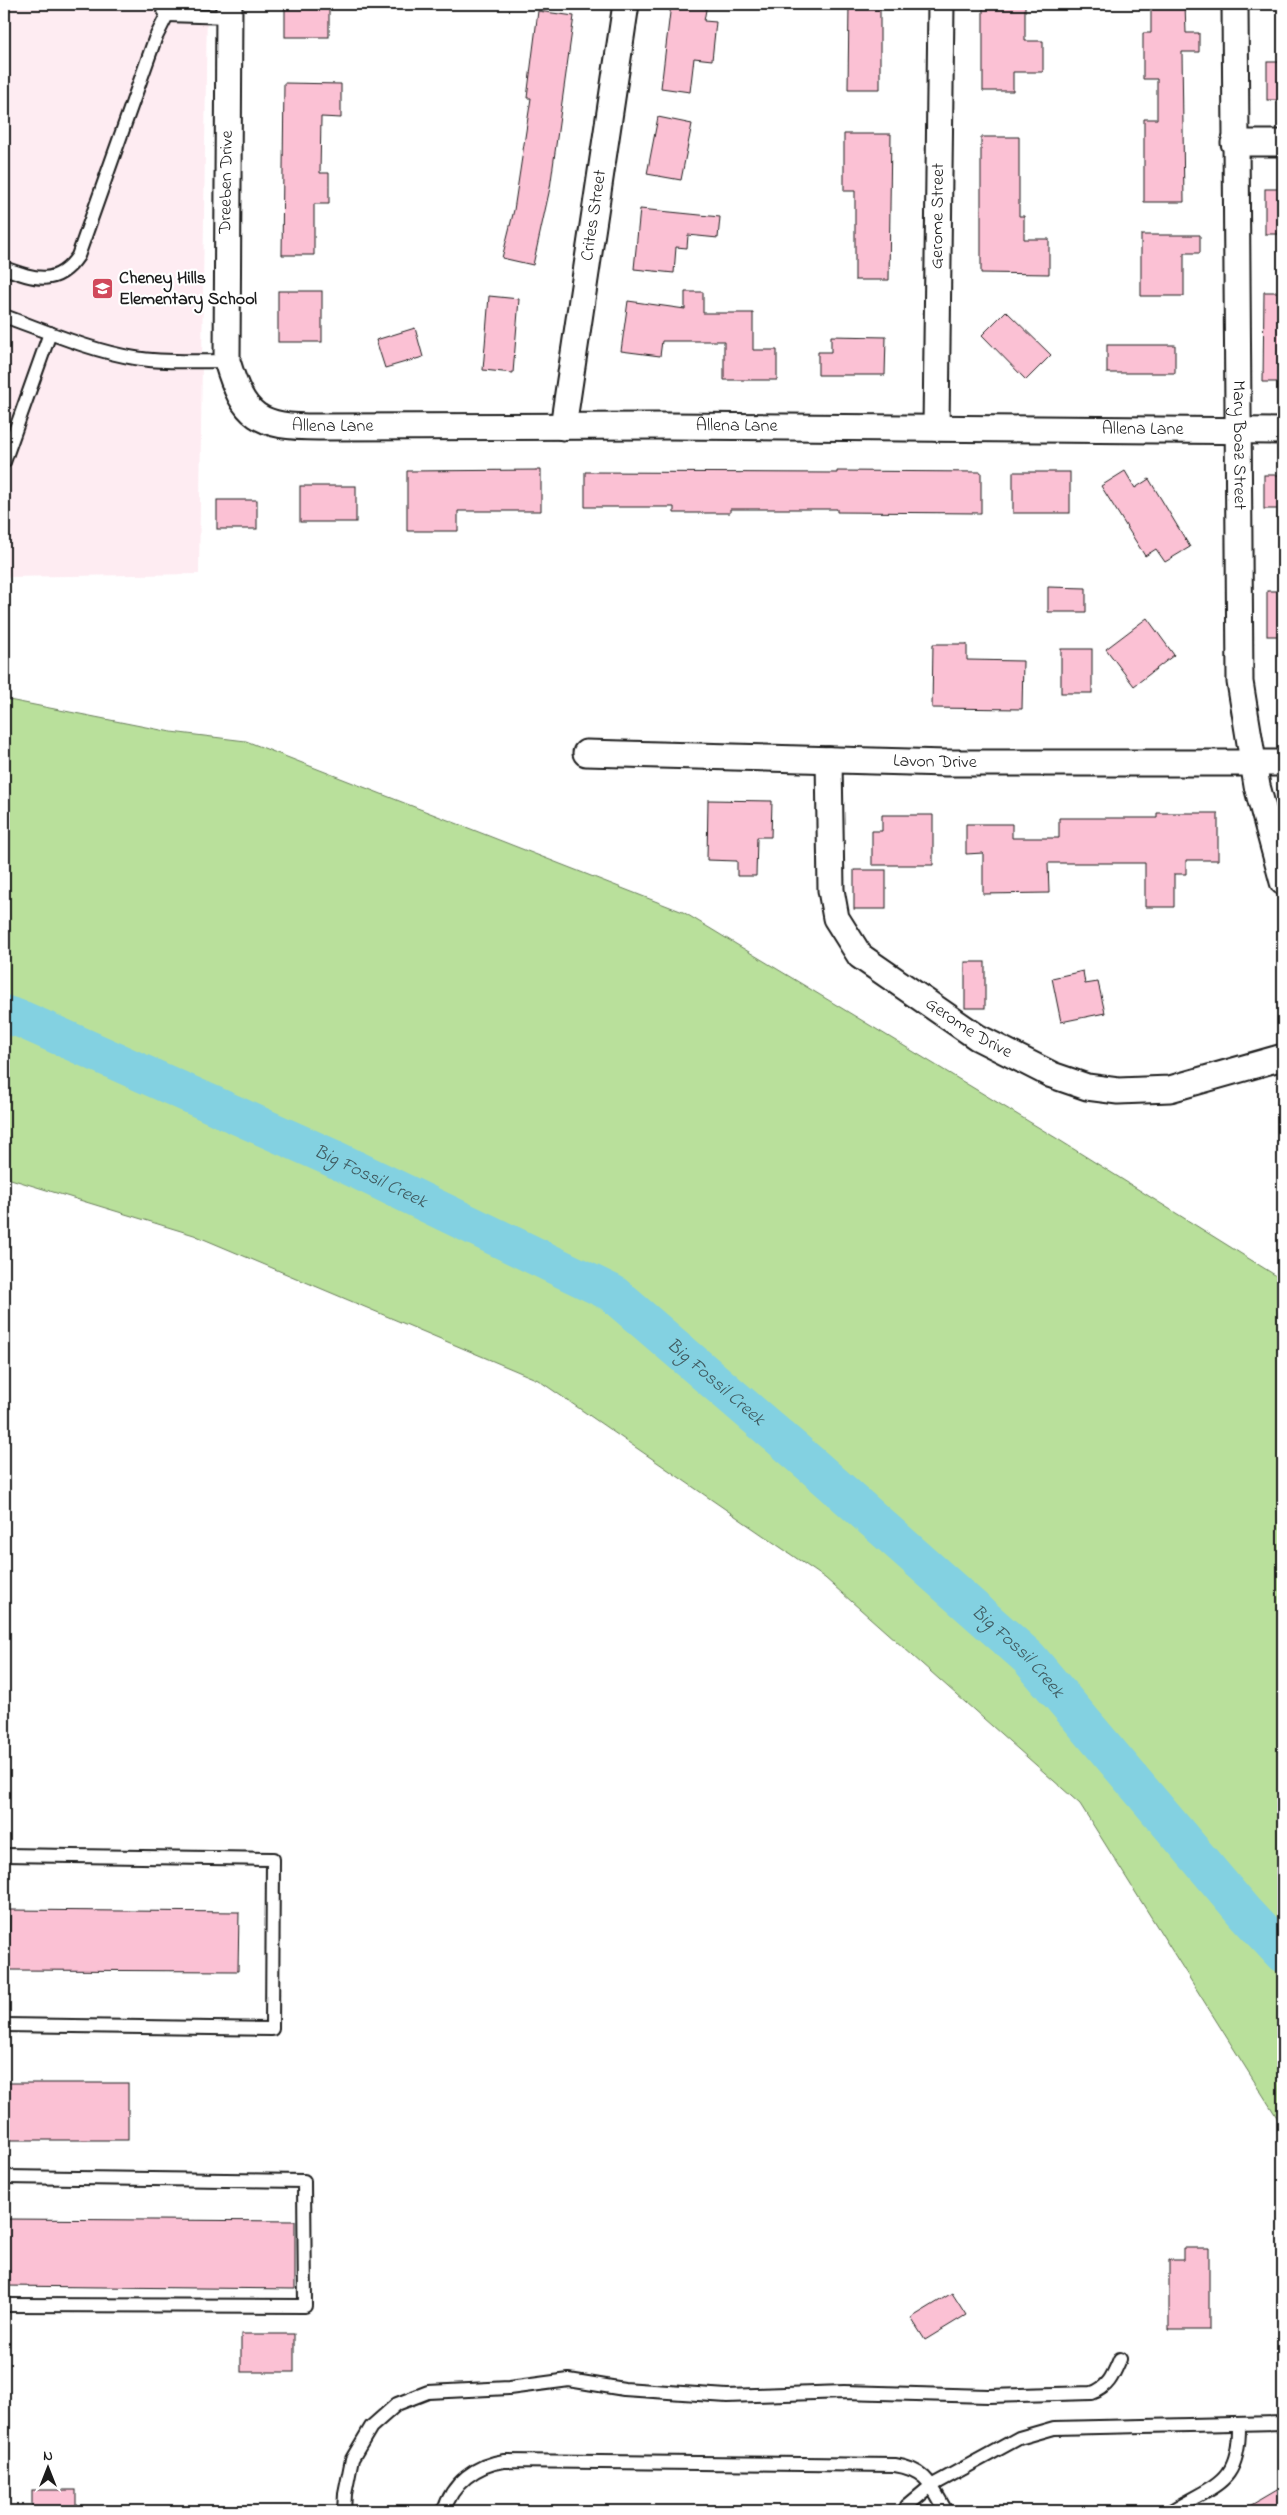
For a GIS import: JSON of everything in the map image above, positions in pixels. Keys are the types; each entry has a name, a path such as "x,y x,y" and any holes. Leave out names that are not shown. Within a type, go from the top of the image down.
{"street":[{"name":"Crites Street","path":"563,427 626,4"},
{"name":"Gerome Street","path":"936,428 941,4"},
{"name":"Mary Boaz Street","path":"1235,4 1234,143 1240,682 1257,786 1283,882"},
{"name":"Dreeben Drive","path":"227,361 229,10"},
{"path":"1234,143 1283,143"},
{"name":"Allena Lane","path":"227,361 236,390 247,408 263,420 290,427 936,428 1283,431"},
{"name":"Lavon Drive","path":"586,753 946,763 1283,763"},
{"name":"Gerome Drive","path":"829,760 831,890 836,918 860,956 977,1037 1052,1075 1087,1087 1118,1091 1170,1089 1283,1058"}],"lane":[{"path":"4,268 31,278 46,279 61,274 71,266 78,256 164,9 229,10"},
{"path":"4,316 50,333 134,358 182,362 227,361"},
{"path":"4,462 50,333"},
{"path":"4,1855 273,1859 272,2029 4,2025"},
{"path":"4,2177 304,2181 305,2306 4,2305"},
{"path":"344,2511 345,2494 352,2459 371,2427 397,2404 428,2392 509,2388 569,2380 624,2389 727,2396 844,2392 988,2396 1092,2394 1102,2389 1110,2380 1120,2359"},
{"path":"904,2511 907,2506 931,2486 1019,2438 1054,2428 1283,2423"},
{"path":"1171,2511 1226,2478 1235,2465 1240,2449 1239,2424"},
{"path":"444,2511 453,2492 464,2479 476,2469 489,2463 504,2461 895,2465 912,2468 924,2475 946,2511"}],"shaded area":[{"name":"Cheney Hills Elementary School","path":"4,4 207,4 199,574 4,577"}],"green space":[{"path":"4,699 171,732 246,741 683,912 1056,1138 1283,1280 1283,2127 1080,1804 825,1578 538,1380 194,1235 4,1177"}],"building":[{"path":"285,4 329,4 329,37 285,37"},
{"path":"671,4 707,4 704,21 716,22 712,60 694,58 690,92 661,88"},
{"path":"849,4 880,4 880,89 848,89"},
{"path":"983,4 1025,4 1025,41 1043,41 1043,72 1013,72 1013,91 983,91"},
{"path":"1151,4 1185,4 1186,33 1199,33 1199,52 1182,52 1184,202 1144,202 1144,119 1157,119 1157,79 1143,79 1143,33 1151,33"},
{"path":"538,11 574,16 550,188 533,265 502,258 514,210 531,98 527,98"},
{"path":"1267,62 1283,62 1283,100 1267,100"},
{"path":"284,83 341,84 341,118 321,117 320,173 329,173 329,204 314,204 314,255 282,255"},
{"path":"658,117 692,124 681,180 647,174"},
{"path":"844,134 891,134 889,280 855,280 855,191 844,191"},
{"path":"981,137 1019,137 1019,216 1024,216 1024,239 1049,239 1049,274 981,273"},
{"path":"1265,189 1283,189 1283,234 1265,234"},
{"path":"640,209 720,217 718,238 688,235 687,248 676,247 674,273 634,269"},
{"path":"1141,235 1200,235 1200,253 1184,253 1184,296 1141,296"},
{"path":"278,291 322,291 322,342 278,342"},
{"path":"685,292 703,292 703,313 753,313 753,350 777,350 777,380 724,380 724,341 662,341 660,356 621,351 628,301 685,309"},
{"path":"1264,292 1283,292 1283,382 1263,382"},
{"path":"489,296 519,299 513,373 483,370"},
{"path":"1006,311 1051,355 1026,380 982,335"},
{"path":"415,328 423,357 385,368 376,340"},
{"path":"831,336 886,337 885,375 818,375 818,352 831,352"},
{"path":"1107,345 1175,345 1175,373 1107,373"},
{"path":"541,470 541,511 458,511 458,531 407,531 407,471"},
{"path":"837,471 981,472 981,513 837,512 837,509 730,509 730,513 674,513 674,507 585,507 585,472 837,473"},
{"path":"1125,471 1135,488 1149,479 1190,547 1165,562 1156,549 1145,556 1101,486"},
{"path":"1013,472 1070,472 1070,513 1013,513"},
{"path":"1264,475 1283,475 1283,509 1264,509"},
{"path":"300,486 356,486 356,522 300,522"},
{"path":"217,500 257,500 257,529 217,529"},
{"path":"1048,587 1086,588 1086,612 1048,612"},
{"path":"1267,591 1283,591 1283,636 1267,636"},
{"path":"1147,618 1174,655 1134,686 1106,649"},
{"path":"933,644 967,644 967,660 1023,661 1022,709 932,708"},
{"path":"1061,649 1092,649 1092,693 1061,693"},
{"path":"708,800 772,801 771,837 757,837 756,876 737,876 737,861 707,860"},
{"path":"1157,813 1218,813 1218,860 1186,860 1186,874 1174,874 1174,907 1145,907 1145,863 1048,863 1049,893 983,894 983,853 966,854 966,824 1012,824 1012,838 1059,838 1059,818 1157,818"},
{"path":"882,815 933,815 933,865 872,865 872,831 882,831"},
{"path":"854,870 886,870 886,909 854,909"},
{"path":"965,962 985,962 985,1008 965,1008"},
{"path":"1083,971 1085,984 1098,982 1105,1013 1061,1022 1052,978"},
{"path":"10,1910 239,1912 238,1971 9,1970"},
{"path":"4,2083 128,2083 128,2140 4,2140"},
{"path":"4,2219 295,2221 295,2289 4,2286"},
{"path":"1183,2248 1209,2248 1209,2330 1169,2330 1169,2260 1183,2260"},
{"path":"952,2293 966,2315 925,2340 911,2318"},
{"path":"241,2334 294,2334 294,2372 241,2372"},
{"path":"1283,2487 1283,2511 1242,2511"},
{"path":"32,2490 76,2490 76,2511 32,2511"}],"waterway":[{"name":"Big Fossil Creek","path":"4,1014 23,1020 330,1157 612,1293 814,1467 1029,1658 1244,1912 1283,1954"}],"place":[{"name":"Cheney Hills Elementary School","path":"103,289"}]}
